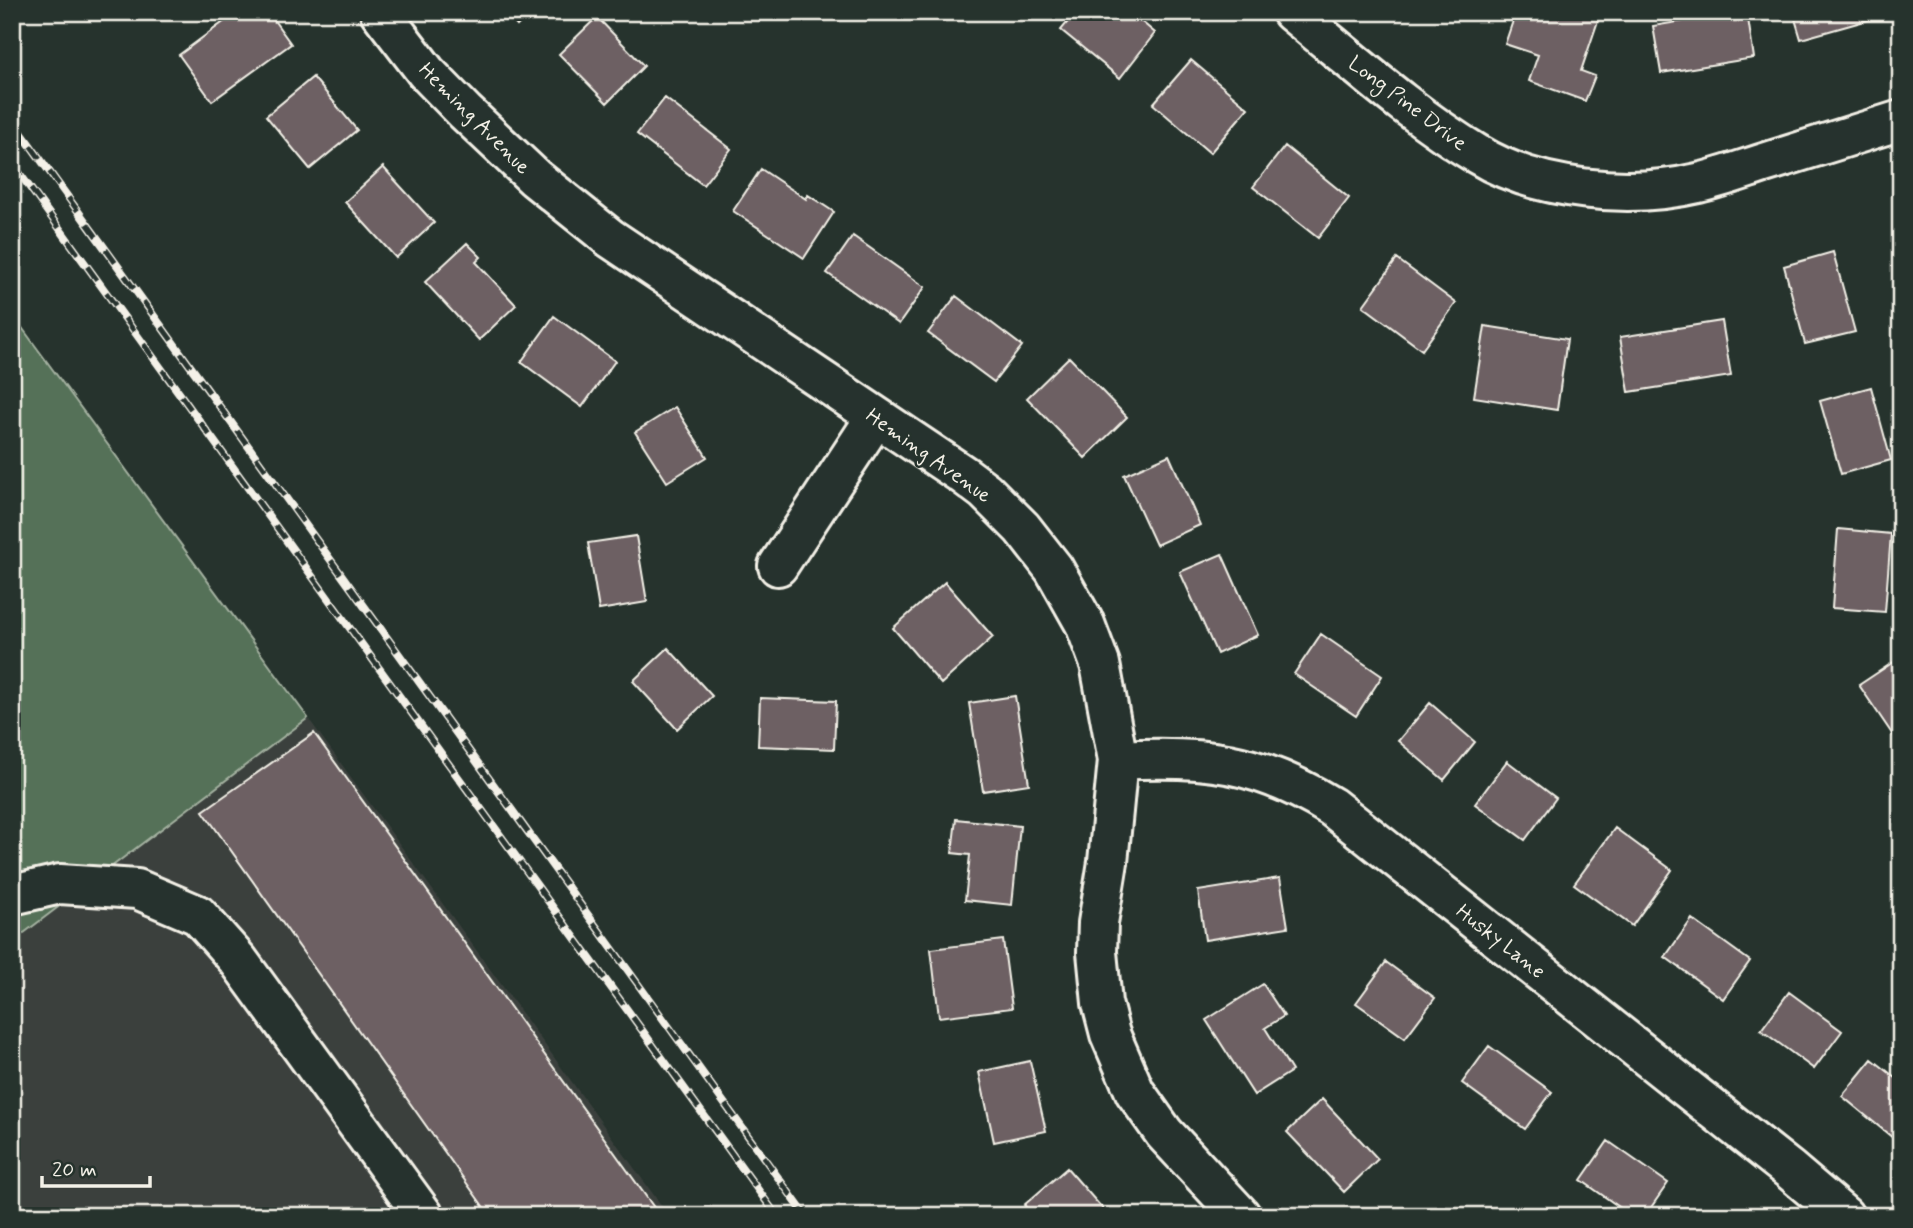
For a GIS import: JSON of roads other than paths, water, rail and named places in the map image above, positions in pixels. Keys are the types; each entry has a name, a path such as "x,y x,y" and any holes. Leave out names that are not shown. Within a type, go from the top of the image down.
{"street":[{"name":"Heming Avenue","path":"380,12 426,72 465,113 535,178 610,238 965,475 1022,528 1054,569 1085,624 1100,664 1118,760 1108,862 1097,933 1102,1003 1110,1034 1135,1092 1164,1133 1241,1216"},
{"name":"Long Pine Drive","path":"1292,12 1443,132 1479,156 1513,171 1592,189 1631,191 1700,183 1901,120"},
{"path":"778,566 876,417"},
{"name":"Husky Lane","path":"1118,760 1202,759 1256,770 1324,802 1768,1152 1844,1216"},
{"path":"12,895 60,884 137,889 198,915 238,960 424,1216"}],"railway":[{"path":"12,120 806,1216"},
{"path":"12,163 777,1216"}]}
